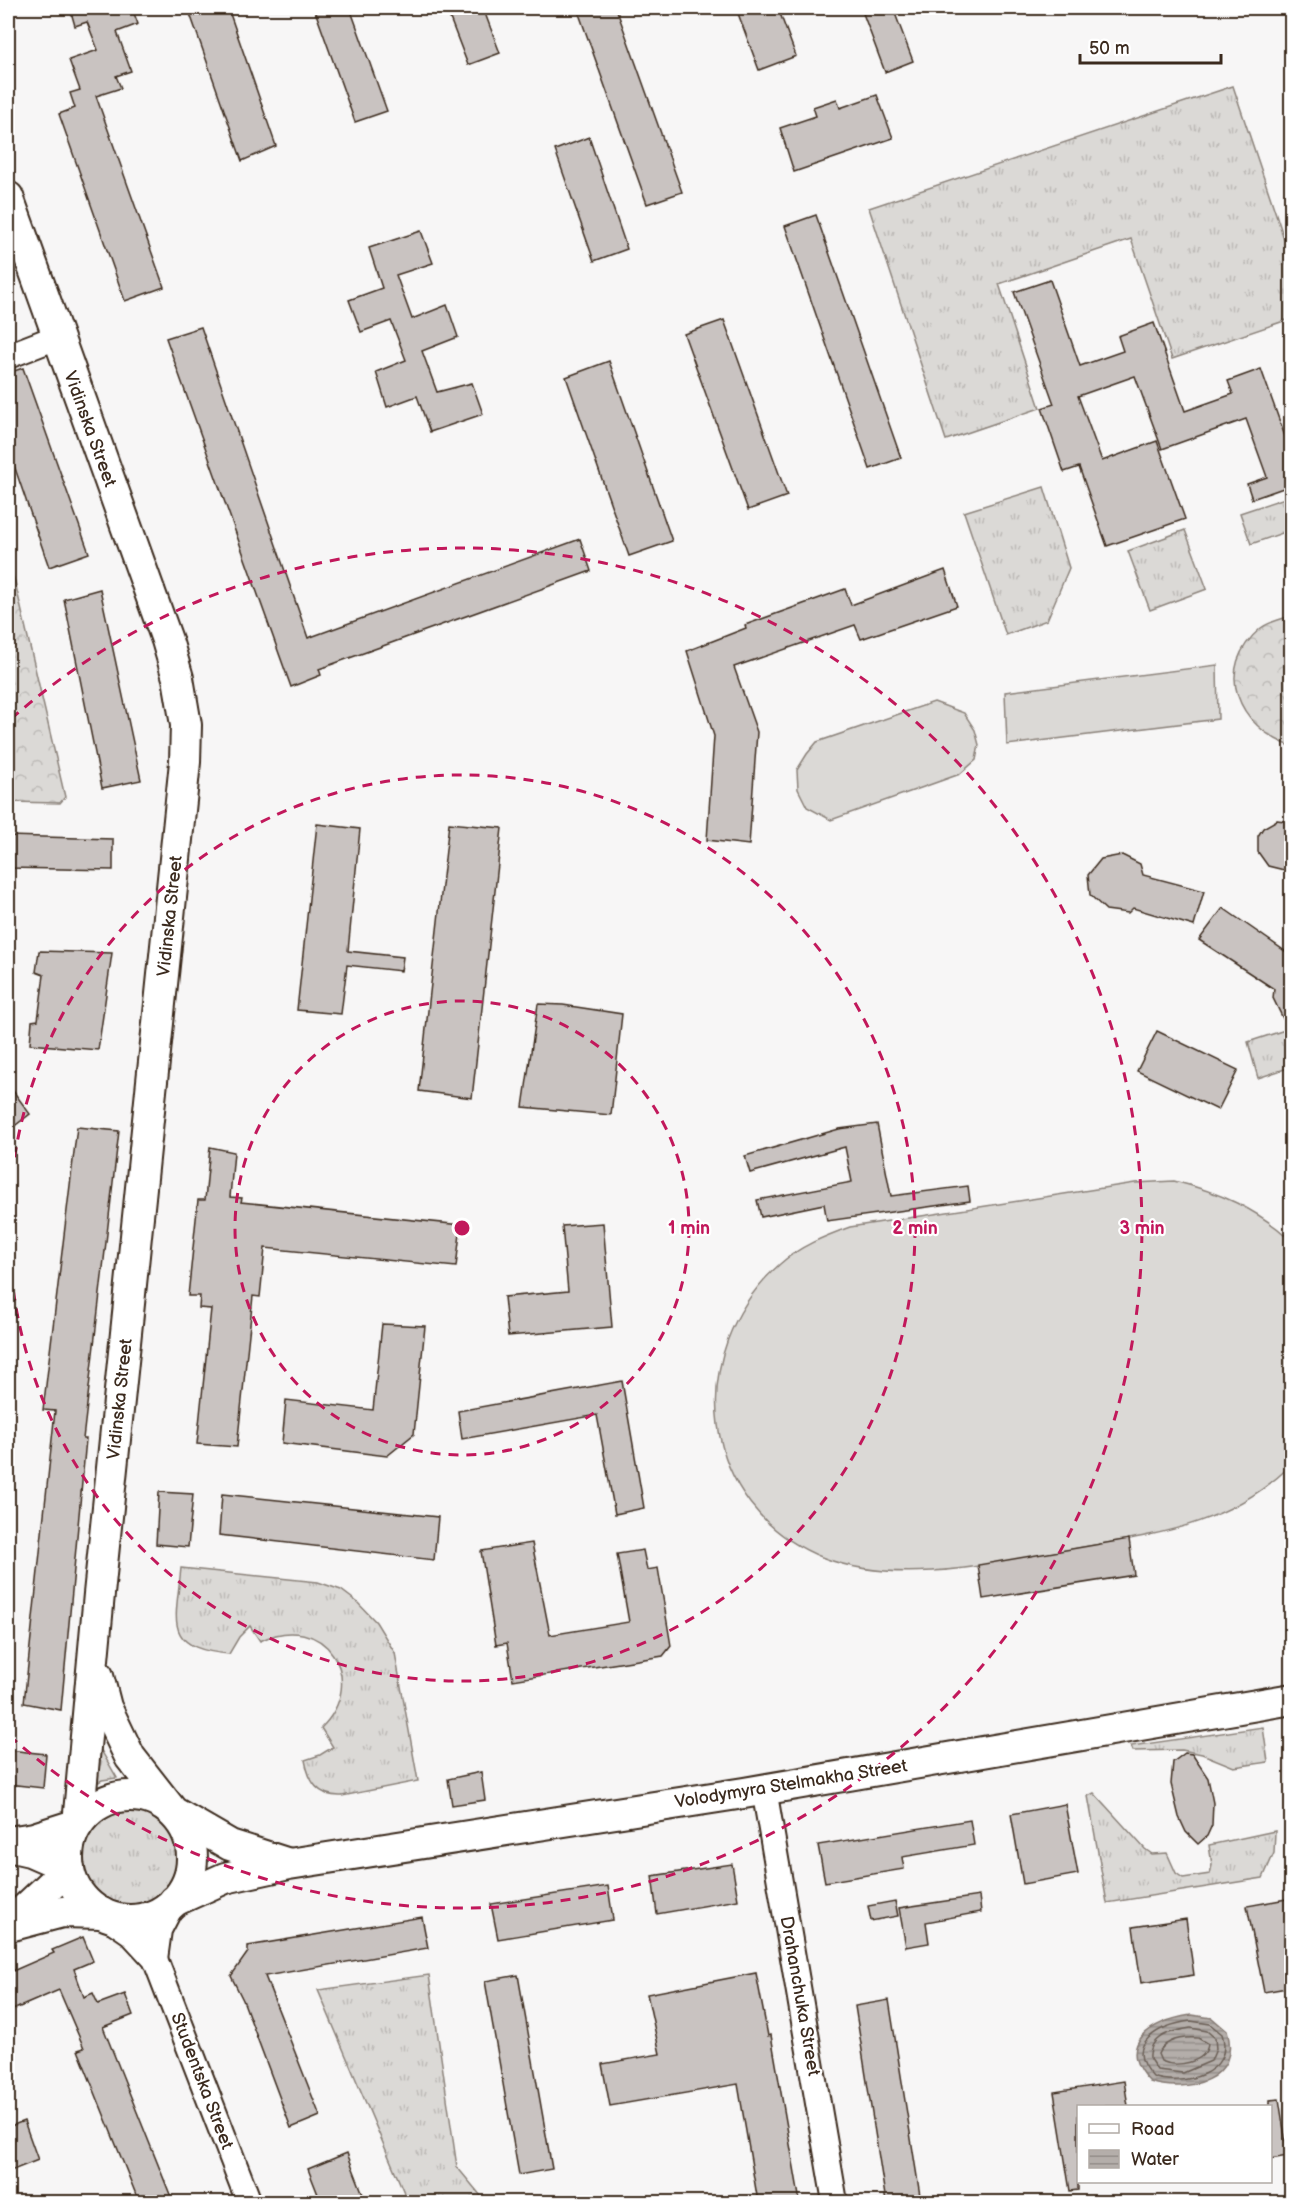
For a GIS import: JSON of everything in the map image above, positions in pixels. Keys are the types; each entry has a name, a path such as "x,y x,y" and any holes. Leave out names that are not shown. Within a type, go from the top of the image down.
{"main road":[{"name":"Vidinska Street","path":"8,197 167,640 178,678 186,725 185,762 170,925 99,1593 78,1824"},
{"name":"Vidinska Street","path":"94,1662 106,1707 130,1757 173,1812"},
{"name":"Volodymyra Stelmakha Street","path":"174,1901 225,1878 289,1864 764,1789 1292,1699"},
{"path":"8,1925 62,1912 102,1913 132,1920 147,1917 174,1901 189,1876 192,1847 185,1828 173,1812 158,1802 141,1796 123,1796 106,1800 90,1810 71,1837 69,1868 80,1895 102,1913"},
{"name":"Volodymyra Stelmakha Street","path":"173,1812 230,1845 289,1864"},
{"path":"8,1844 78,1824"},
{"path":"8,1844 69,1868"},
{"path":"8,1925 38,1900 69,1868"}],"street":[{"path":"8,356 57,337"},
{"name":"Drahanchuka Street","path":"764,1789 835,2202"},
{"path":"155,1959 159,1930 174,1901"},
{"path":"102,1913 130,1933 155,1959"},
{"name":"Studentska Street","path":"155,1959 249,2202"}],"green space":[{"path":"1233,86 1291,259 1291,334 1287,320 1172,359 1131,239 999,284 1040,408 946,440 869,208"},
{"path":"1044,487 1069,568 1047,620 1006,635 964,512"},
{"path":"1291,496 1291,530 1251,544 1240,513"},
{"path":"1185,530 1207,589 1150,610 1128,551"},
{"path":"8,559 65,797 60,803 8,802"},
{"path":"1292,616 1291,746 1272,737 1245,711 1238,695 1235,678 1238,661 1246,644 1264,626"},
{"path":"1217,665 1218,719 1007,745 1005,692"},
{"path":"934,702 964,713 975,730 979,745 976,760 960,774 831,820 807,807 798,789 797,770 817,742"},
{"path":"1291,1028 1291,1067 1258,1078 1248,1042"},
{"path":"1174,1181 1206,1190 1237,1203 1265,1219 1291,1240 1291,1465 1268,1485 1218,1514 1192,1524 1137,1538 951,1570 918,1572 854,1567 824,1558 782,1535 750,1503 729,1466 718,1425 718,1382 728,1340 749,1300 780,1264 813,1242 850,1227 1135,1183"},
{"path":"181,1568 318,1582 341,1590 357,1602 376,1622 395,1653 418,1781 342,1796 327,1794 316,1787 309,1775 305,1760 333,1747 321,1728 335,1709 341,1690 340,1671 333,1654 320,1642 303,1634 283,1634 260,1641 250,1626 239,1637 229,1654 207,1651 193,1645 183,1638 178,1629 176,1617"},
{"path":"1263,1727 1268,1762 1234,1767 1202,1754 1182,1750 1133,1751 1131,1746"},
{"path":"94,1738 117,1778 102,1780 88,1788"},
{"path":"1094,1793 1145,1849 1152,1854 1167,1853 1176,1873 1183,1878 1210,1874 1212,1865 1209,1845 1275,1831 1274,1853 1263,1878 1107,1903 1088,1796"},
{"path":"131,1808 159,1816 173,1830 181,1858 173,1886 159,1900 131,1908 103,1900 89,1886 81,1858 89,1830 103,1816"},
{"path":"429,1975 457,2167 486,2202 408,2202 318,1990"}],"water":[{"path":"1191,2015 1212,2018 1227,2031 1230,2048 1226,2061 1219,2072 1195,2084 1180,2086 1150,2082 1135,2056 1142,2036 1163,2023"}],"building":[{"path":"83,8 132,8 138,24 117,32 131,71 116,76 121,88 96,96 164,287 125,301 59,114 75,108 70,93 80,90 69,60 98,50 87,22 75,26 71,12"},
{"path":"188,8 228,8 276,146 242,161"},
{"path":"314,8 350,8 387,111 355,122"},
{"path":"446,8 483,8 500,53 468,65"},
{"path":"577,8 616,8 682,192 647,204"},
{"path":"736,8 778,8 796,56 759,70"},
{"path":"861,8 893,8 913,61 885,72"},
{"path":"877,95 893,138 794,172 780,128 816,116 813,107 837,99 840,108"},
{"path":"589,137 627,249 594,261 555,150"},
{"path":"816,215 901,458 870,469 785,226"},
{"path":"421,231 433,263 396,275 412,319 447,305 458,337 422,351 437,392 472,383 483,414 430,432 417,396 387,407 376,372 406,360 391,321 361,332 349,300 382,288 369,248"},
{"path":"1050,280 1080,366 1123,351 1118,336 1154,323 1185,411 1233,394 1228,381 1261,369 1292,456 1292,485 1252,499 1247,484 1267,477 1246,419 1162,449 1135,376 1078,396 1102,461 1157,441 1185,519 1107,546 1079,467 1064,472 1042,408 1054,404 1014,292"},
{"path":"724,320 787,496 748,510 684,334"},
{"path":"201,327 308,638 580,539 591,571 319,669 321,675 291,687 166,338"},
{"path":"609,361 672,541 629,556 566,377"},
{"path":"23,368 89,553 49,567 8,448 8,373"},
{"path":"945,570 957,606 861,639 855,625 734,667 757,732 749,845 707,840 714,736 687,651 746,628 745,625 845,589 851,605"},
{"path":"100,589 141,780 102,788 64,599"},
{"path":"1277,820 1292,822 1292,868 1284,870 1268,866 1258,852 1258,836 1263,828"},
{"path":"449,823 502,828 472,1098 419,1091"},
{"path":"317,824 360,829 348,951 403,957 401,971 347,965 341,1014 297,1010"},
{"path":"8,836 113,839 113,870 8,868"},
{"path":"1122,855 1140,864 1143,875 1204,891 1194,926 1133,908 1128,913 1106,910 1090,895 1088,875 1101,859"},
{"path":"1223,908 1292,956 1292,1037 1273,998 1274,989 1199,940"},
{"path":"39,951 112,953 98,1050 30,1044 32,1021 38,1020 44,975 36,972"},
{"path":"538,1004 563,1005 622,1014 611,1115 523,1107"},
{"path":"1157,1031 1238,1070 1218,1110 1137,1071"},
{"path":"8,1084 30,1114 8,1131"},
{"path":"877,1124 891,1196 968,1186 970,1201 827,1221 824,1204 761,1217 757,1200 852,1182 845,1147 750,1173 745,1156 839,1129"},
{"path":"77,1127 119,1131 83,1439 86,1439 61,1710 24,1703 55,1411 43,1410"},
{"path":"210,1147 234,1152 230,1197 242,1198 241,1202 461,1225 456,1267 265,1248 260,1297 253,1296 237,1447 197,1444 211,1309 199,1308 200,1296 188,1296 198,1200 205,1200"},
{"path":"603,1223 612,1327 508,1336 504,1297 568,1291 562,1226"},
{"path":"382,1324 425,1326 414,1434 387,1456 282,1443 286,1400 373,1410"},
{"path":"622,1381 644,1508 615,1514 597,1415 462,1439 458,1411"},
{"path":"159,1492 193,1494 188,1547 156,1544"},
{"path":"222,1494 438,1517 434,1560 219,1535"},
{"path":"1129,1539 1134,1575 983,1599 978,1565"},
{"path":"532,1543 550,1635 629,1622 617,1554 643,1550 647,1570 658,1568 671,1646 663,1656 513,1680 507,1643 496,1645 481,1551"},
{"path":"8,1750 46,1754 43,1788 8,1784"},
{"path":"1185,1753 1192,1754 1208,1778 1213,1803 1212,1825 1207,1836 1198,1844 1186,1832 1179,1817 1171,1784 1173,1762"},
{"path":"481,1772 485,1800 452,1805 448,1779"},
{"path":"1065,1804 1078,1874 1023,1884 1011,1814"},
{"path":"970,1820 974,1845 902,1857 904,1869 825,1882 818,1845"},
{"path":"732,1864 738,1900 657,1914 652,1876"},
{"path":"608,1886 613,1920 498,1939 491,1904"},
{"path":"979,1896 981,1912 926,1922 929,1943 906,1947 899,1908"},
{"path":"1292,1898 1292,1987 1264,1992 1247,1906"},
{"path":"895,1901 898,1916 871,1921 868,1906"},
{"path":"422,1917 428,1948 265,1976 320,2116 291,2128 243,2000 231,1976 248,1952 248,1946"},
{"path":"1186,1919 1194,1975 1141,1983 1133,1927"},
{"path":"83,1937 93,1961 74,1969 84,1997 93,1993 98,2004 125,1994 133,2015 103,2027 173,2202 139,2202 78,2050 84,2048 59,1990 8,2012 8,1973 54,1953 52,1950"},
{"path":"756,1973 768,2036 771,2035 800,2202 758,2202 738,2084 610,2106 602,2064 660,2054 647,1994"},
{"path":"518,1975 552,2169 519,2175 485,1981"},
{"path":"889,2000 921,2202 886,2202 855,2006"},
{"path":"1124,2081 1128,2105 1077,2105 1078,2190 1070,2191 1054,2092"},
{"path":"1279,2099 1288,2156 1272,2159 1272,2105 1270,2105 1270,2100"},
{"path":"24,2121 38,2160 8,2172 8,2127"},
{"path":"347,2153 366,2202 321,2202 308,2169"}]}
